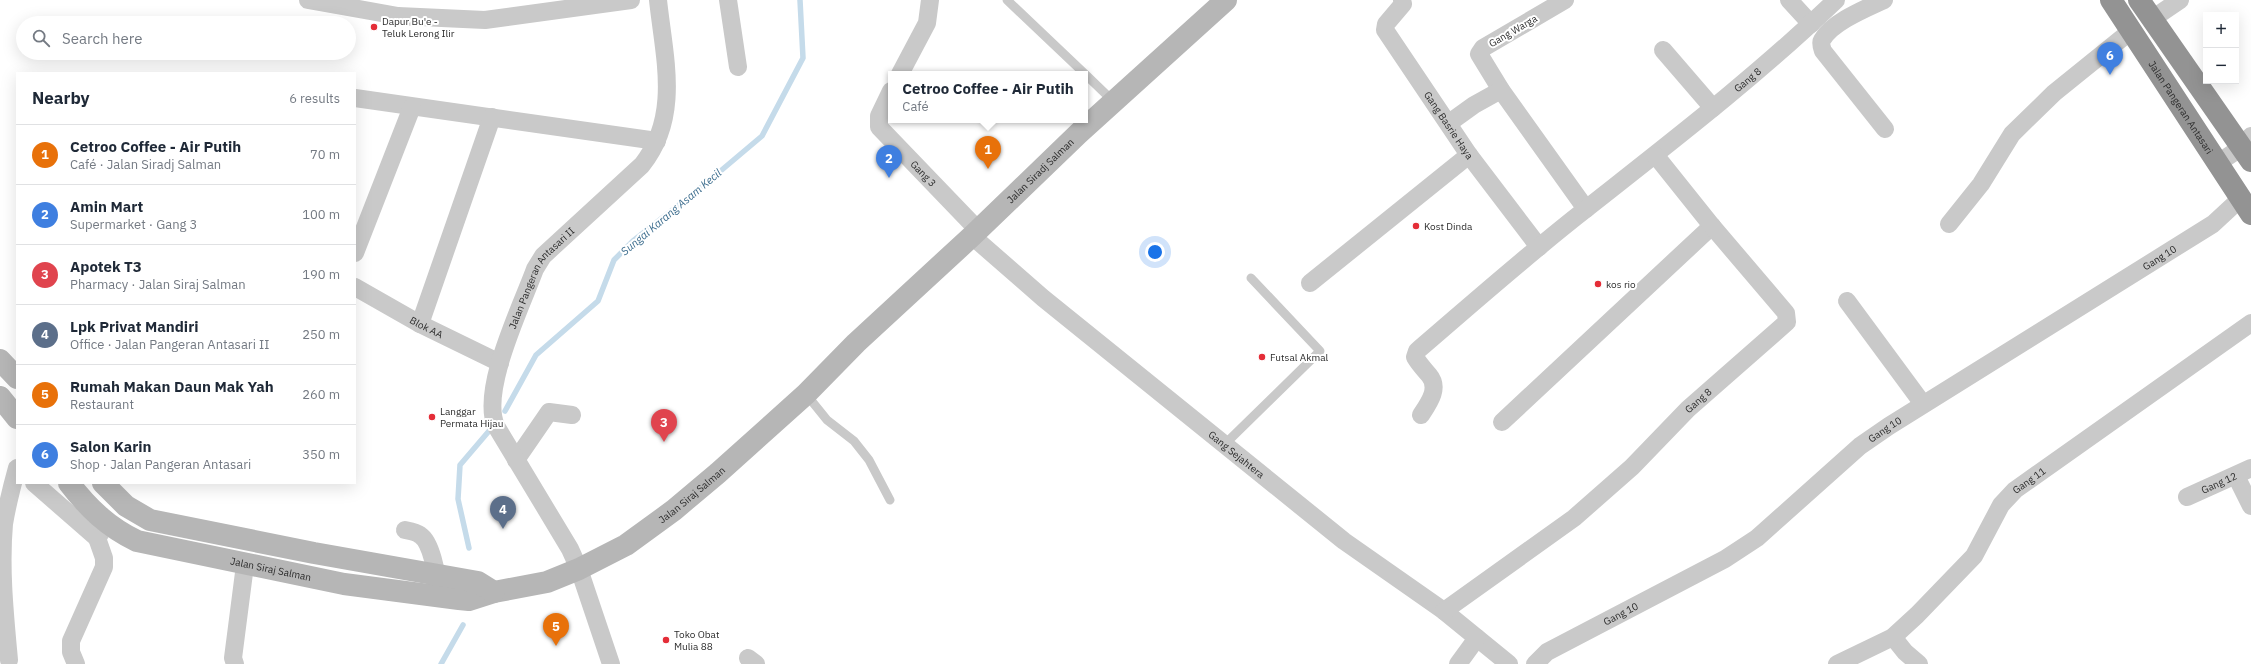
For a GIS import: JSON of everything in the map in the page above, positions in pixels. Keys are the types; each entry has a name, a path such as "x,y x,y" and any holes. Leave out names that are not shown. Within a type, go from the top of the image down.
{"highway":[{"name":"Jalan Pangeran Antasari","path":"2112,0 2246,206"},
{"path":"2139,0 2248,148"}],"street":[{"path":"308,0 368,6 443,19 485,20 561,5 631,0"},
{"name":"Jalan Pangeran Antasari II","path":"611,664 579,569 564,538 496,426 492,415 500,363 535,269 543,256 642,165 651,153 665,121 667,100 658,0"},
{"path":"728,0 738,67"},
{"path":"902,71 927,23 930,0"},
{"name":"Jalan Siradj Salman","path":"856,343 1114,102 1226,0"},
{"name":"Gang Basrie Haya","path":"1402,0 1403,4 1386,24 1385,30 1449,123 1469,155 1539,246"},
{"name":"Gang Warga","path":"1501,90 1479,54 1483,48 1565,0"},
{"path":"1789,0 1811,24"},
{"name":"Gang 8","path":"1421,415 1432,398 1434,386 1431,376 1415,357 1417,351 1539,246 1656,156 1811,24 1836,0"},
{"path":"1884,0 1862,10 1840,23 1829,31 1822,40 1821,45 1823,52 1885,129"},
{"path":"2152,19 2180,0"},
{"path":"1949,224 1981,184 2012,134 2054,93 2132,30"},
{"path":"1663,50 1713,108"},
{"path":"1449,123 1474,105 1501,90 1586,209"},
{"name":"Gang 3","path":"888,97 879,116 879,127 975,233"},
{"path":"356,98 657,141"},
{"path":"356,250 412,107"},
{"path":"420,324 492,117"},
{"path":"2218,163 2248,148"},
{"path":"1310,283 1469,155"},
{"name":"Gang 8","path":"1444,611 1574,518 1632,467 1688,409 1787,322 1786,313 1712,226 1656,156"},
{"name":"Gang 10","path":"1535,664 1547,652 1726,559 1757,538 1788,512 1860,446 1923,404 2213,224 2246,206"},
{"path":"1502,422 1712,226"},
{"name":"Gang Sejahtera","path":"975,233 1043,298 1344,541 1444,611 1508,664"},
{"name":"Blok AA","path":"356,288 420,324 500,363"},
{"path":"1847,301 1923,404"},
{"name":"Gang 11","path":"1837,664 1893,637 1974,556 2001,505 2015,490 2251,323"},
{"name":"Jalan Siraj Salman","path":"70,484 102,531 138,541 245,565 344,584 436,598 468,600 494,592 547,582 579,569 626,545 674,510 806,394 856,343"},
{"path":"0,360 16,377"},
{"path":"1,400 16,417"},
{"path":"516,460 549,412 572,415"},
{"path":"9,660 2,583 2,552 4,526 16,472"},
{"path":"2243,472 2251,506"},
{"name":"Gang 12","path":"2187,496 2243,472"},
{"path":"35,484 102,531 104,568 71,641 71,652 76,664"},
{"path":"104,484 126,506 150,520 306,552 478,582 494,592"},
{"path":"405,530 417,533 425,539 437,574 436,598"},
{"path":"236,664 233,658 245,565"},
{"path":"1893,637 1905,652 1919,664"},
{"path":"1458,664 1477,638"}],"lane":[{"path":"1006,0 1082,71"},
{"path":"1088,77 1114,102"},
{"path":"1225,444 1320,351 1251,278"},
{"path":"806,394 827,420 854,441 869,460 890,500"}],"waterway":[{"name":"Sungai Karang Asam Kecil","path":"505,411 536,355 598,301 614,260 633,241 698,190 762,136 803,58 800,0"},
{"name":"Sungai Karang Asam Kecil","path":"469,548 458,499 460,465 489,431"},
{"name":"Sungai Karang Asam Kecil","path":"441,664 463,625"}],"place":[{"name":"Dapur Bu'e - Teluk Lerong Ilir","path":"374,27"},
{"name":"Salon Karin","path":"2110,75"},
{"name":"Cetroo Coffee - Air Putih","path":"988,169"},
{"name":"Amin Mart","path":"889,178"},
{"name":"Kost Dinda","path":"1416,226"},
{"name":"kos rio","path":"1598,284"},
{"name":"Futsal Akmal","path":"1262,357"},
{"name":"Langgar Permata Hijau","path":"432,417"},
{"name":"Apotek T3","path":"664,442"},
{"name":"Lpk Privat Mandiri","path":"503,529"},
{"name":"Toko Obat Mulia 88","path":"666,640"},
{"name":"Rumah Makan Daun Mak Yah","path":"556,646"}]}
